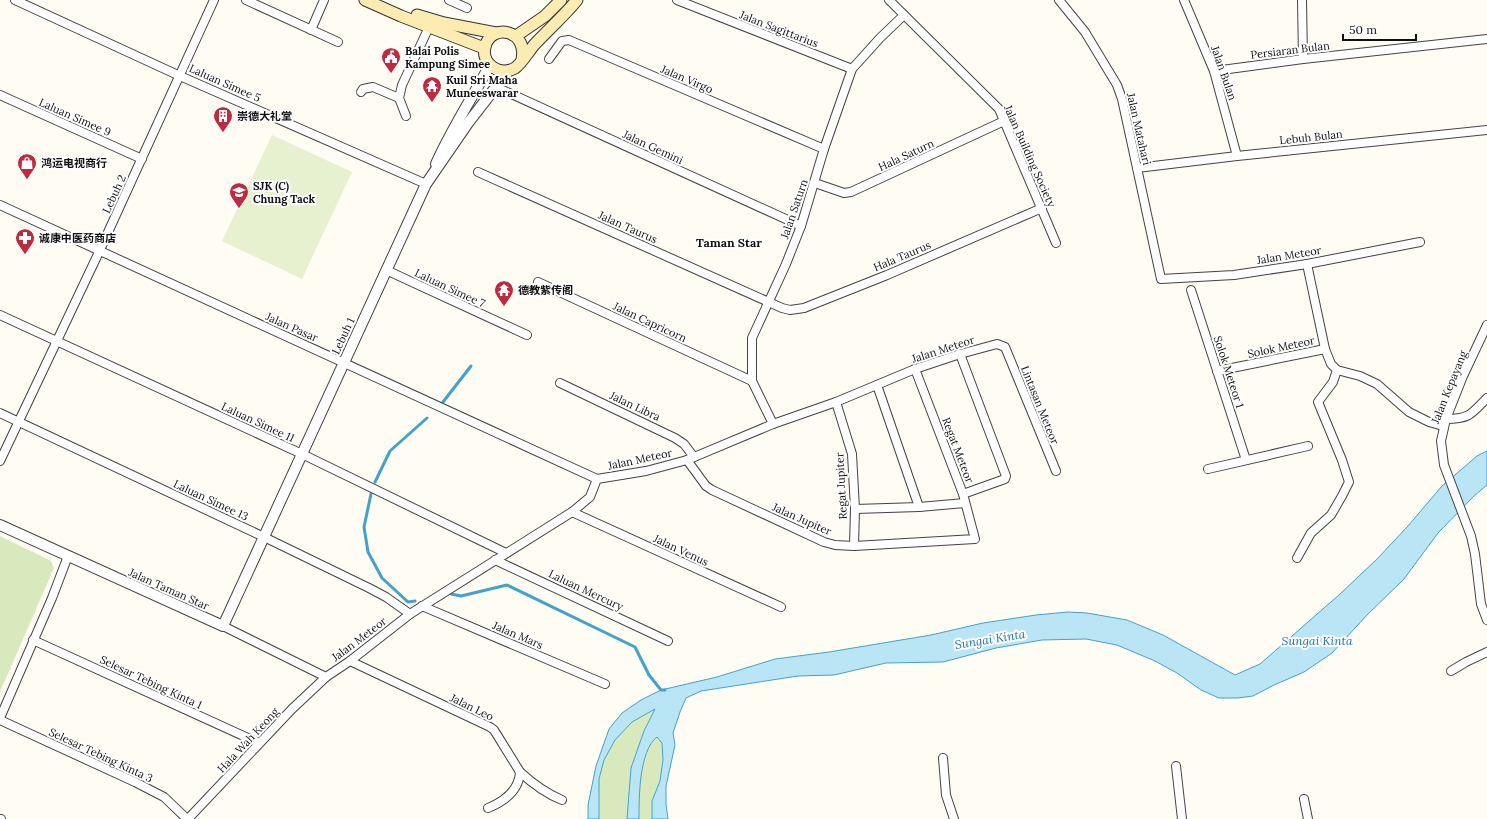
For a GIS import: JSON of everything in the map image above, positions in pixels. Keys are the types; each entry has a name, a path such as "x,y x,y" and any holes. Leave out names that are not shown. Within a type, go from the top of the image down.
{"main road":[{"path":"366,0 401,16 484,48"},
{"path":"381,0 402,10 429,19 496,33 510,33 516,36 523,46 522,59"},
{"path":"516,36 546,16 561,0"},
{"path":"496,33 486,42 484,54 490,65 498,70 509,70 515,68 577,0"}],"street":[{"name":"Laluan Simee 5","path":"15,0 180,76 426,184"},
{"name":"Lebuh 2","path":"0,461 99,252 214,0"},
{"path":"246,0 338,42"},
{"path":"311,30 324,0"},
{"path":"449,0 467,8"},
{"name":"Jalan Sagittarius","path":"677,0 852,68"},
{"name":"Jalan Building Society","path":"889,0 999,109 1056,243"},
{"name":"Jalan Matahari","path":"1059,0 1085,32 1117,85 1122,99 1161,279"},
{"name":"Jalan Bulan","path":"1184,0 1214,71 1237,156"},
{"path":"1302,0 1303,59"},
{"name":"Jalan Saturn","path":"773,424 752,382 752,338 801,226 824,150 852,68 904,15"},
{"path":"406,116 399,98 402,85 429,27"},
{"name":"Persiaran Bulan","path":"1214,71 1303,59 1487,39"},
{"name":"Jalan Virgo","path":"549,59 562,41 569,40 824,150"},
{"path":"426,184 446,140 472,99 490,65"},
{"name":"Lebuh 1","path":"223,626 426,184 468,123 509,70"},
{"path":"361,92 363,89 373,86 399,98"},
{"name":"Jalan Gemini","path":"496,87 801,226"},
{"name":"Laluan Simee 9","path":"0,95 142,159"},
{"name":"Hala Saturn","path":"815,183 844,193 851,192 1004,121"},
{"name":"Lebuh Bulan","path":"1137,168 1487,130"},
{"name":"Jalan Taurus","path":"478,172 768,302"},
{"name":"Jalan Pasar","path":"0,205 99,252 597,480"},
{"name":"Hala Taurus","path":"768,302 790,310 804,308 887,275 1042,208"},
{"name":"Jalan Meteor","path":"1161,279 1234,275 1307,264 1420,242"},
{"path":"1307,264 1325,349 1331,364 1336,370 1360,376 1377,384 1409,412 1429,422 1445,422 1461,419 1470,415 1487,398"},
{"name":"Laluan Simee 7","path":"386,270 527,335"},
{"name":"Jalan Capricorn","path":"538,282 752,382"},
{"name":"Solok Meteor 1","path":"1191,290 1246,460"},
{"name":"Laluan Simee 11","path":"0,316 302,454 506,553"},
{"name":"Jalan Kepayang","path":"1487,325 1463,376 1445,422 1441,441 1444,465 1471,536 1475,554 1481,604 1487,620"},
{"name":"Jalan Meteor","path":"326,677 350,661 410,614 572,512 590,497 597,480 646,471 691,458 773,424 836,402 915,369 960,354 997,344 1005,347"},
{"name":"Lintasan Meteor","path":"1005,347 1056,471"},
{"name":"Solok Meteor","path":"1217,371 1325,349"},
{"path":"960,354 1006,476 1004,479 963,494"},
{"name":"Regat Meteor","path":"915,369 963,494 975,539"},
{"path":"1297,558 1311,533 1331,515 1349,482 1342,460 1318,402 1333,382 1336,370"},
{"name":"Jalan Libra","path":"560,384 675,438 684,444 691,458"},
{"path":"877,385 919,507"},
{"name":"Regat Jupiter","path":"836,402 852,454 855,509 854,546"},
{"name":"Laluan Simee 13","path":"0,413 369,588 386,597 410,614"},
{"path":"1208,470 1308,446"},
{"name":"Jalan Jupiter","path":"691,458 706,486 712,490 835,546 975,539"},
{"path":"855,509 919,507 965,503"},
{"name":"Jalan Venus","path":"572,512 782,608"},
{"name":"Jalan Taman Star","path":"0,525 223,626 326,677"},
{"path":"0,719 68,556"},
{"name":"Laluan Mercury","path":"495,560 668,641"},
{"name":"Jalan Mars","path":"422,606 605,684"},
{"name":"Selesar Tebing Kinta 1","path":"33,640 259,743"},
{"path":"1452,671 1466,662 1487,652"},
{"name":"Jalan Leo","path":"350,661 490,727 498,735 520,772 534,785 548,794 562,800"},
{"name":"Hala Wah Keong","path":"188,819 292,709 326,677"},
{"name":"Selesar Tebing Kinta 3","path":"0,719 164,797 188,819"},
{"path":"943,758 946,795 954,819"},
{"path":"1176,766 1182,819"},
{"path":"488,808 498,804 514,791 520,779 520,772"},
{"path":"1304,799 1308,819"}],"green space":[{"path":"272,135 352,172 302,279 222,241"},
{"path":"0,536 51,561 54,568 0,692"},
{"path":"655,709 644,731 627,819 599,819 599,779 604,760 615,740 632,722"},
{"path":"658,737 662,743 663,760 660,781 652,801 652,819 639,819 641,775 647,753"}],"water":[{"name":"Sungai Kinta","path":"1487,451 1487,485 1474,496 1438,533 1404,579 1367,615 1332,653 1304,672 1253,696 1219,698 1201,690 1177,673 1155,661 1117,645 1086,639 1042,640 996,648 943,662 886,663 834,675 798,676 701,691 686,698 673,733 675,745 666,786 668,819 652,819 652,801 660,781 663,760 662,743 657,737 651,744 643,763 639,799 639,819 627,819 631,768 644,731 655,709 632,722 615,740 604,760 599,779 599,819 588,819 588,805 596,766 609,729 622,713 641,700 661,690 717,677 775,659 829,652 931,635 983,623 1068,612 1087,613 1127,620 1163,635 1235,675 1260,664 1340,594 1377,559 1408,526 1442,486 1477,456"}],"waterway":[{"path":"443,402 471,366"},
{"path":"375,482 390,451 427,418"},
{"path":"371,494 364,527 368,552 382,578 408,602 415,601"},
{"path":"451,594 461,596 507,585 635,647 649,675 661,690 665,690"}],"place":[{"name":"Balai Polis Kampung Simee","path":"391,74"},
{"name":"Kuil Sri Maha Muneeswarar","path":"432,103"},
{"name":"崇德大礼堂","path":"223,133"},
{"name":"鸿运电视商行","path":"27,180"},
{"name":"SJK (C) Chung Tack","path":"239,209"},
{"name":"诚康中医药商店","path":"25,255"},
{"name":"德教紫传阁","path":"504,307"}],"district":[{"name":"Taman Star","path":"729,242"}]}
